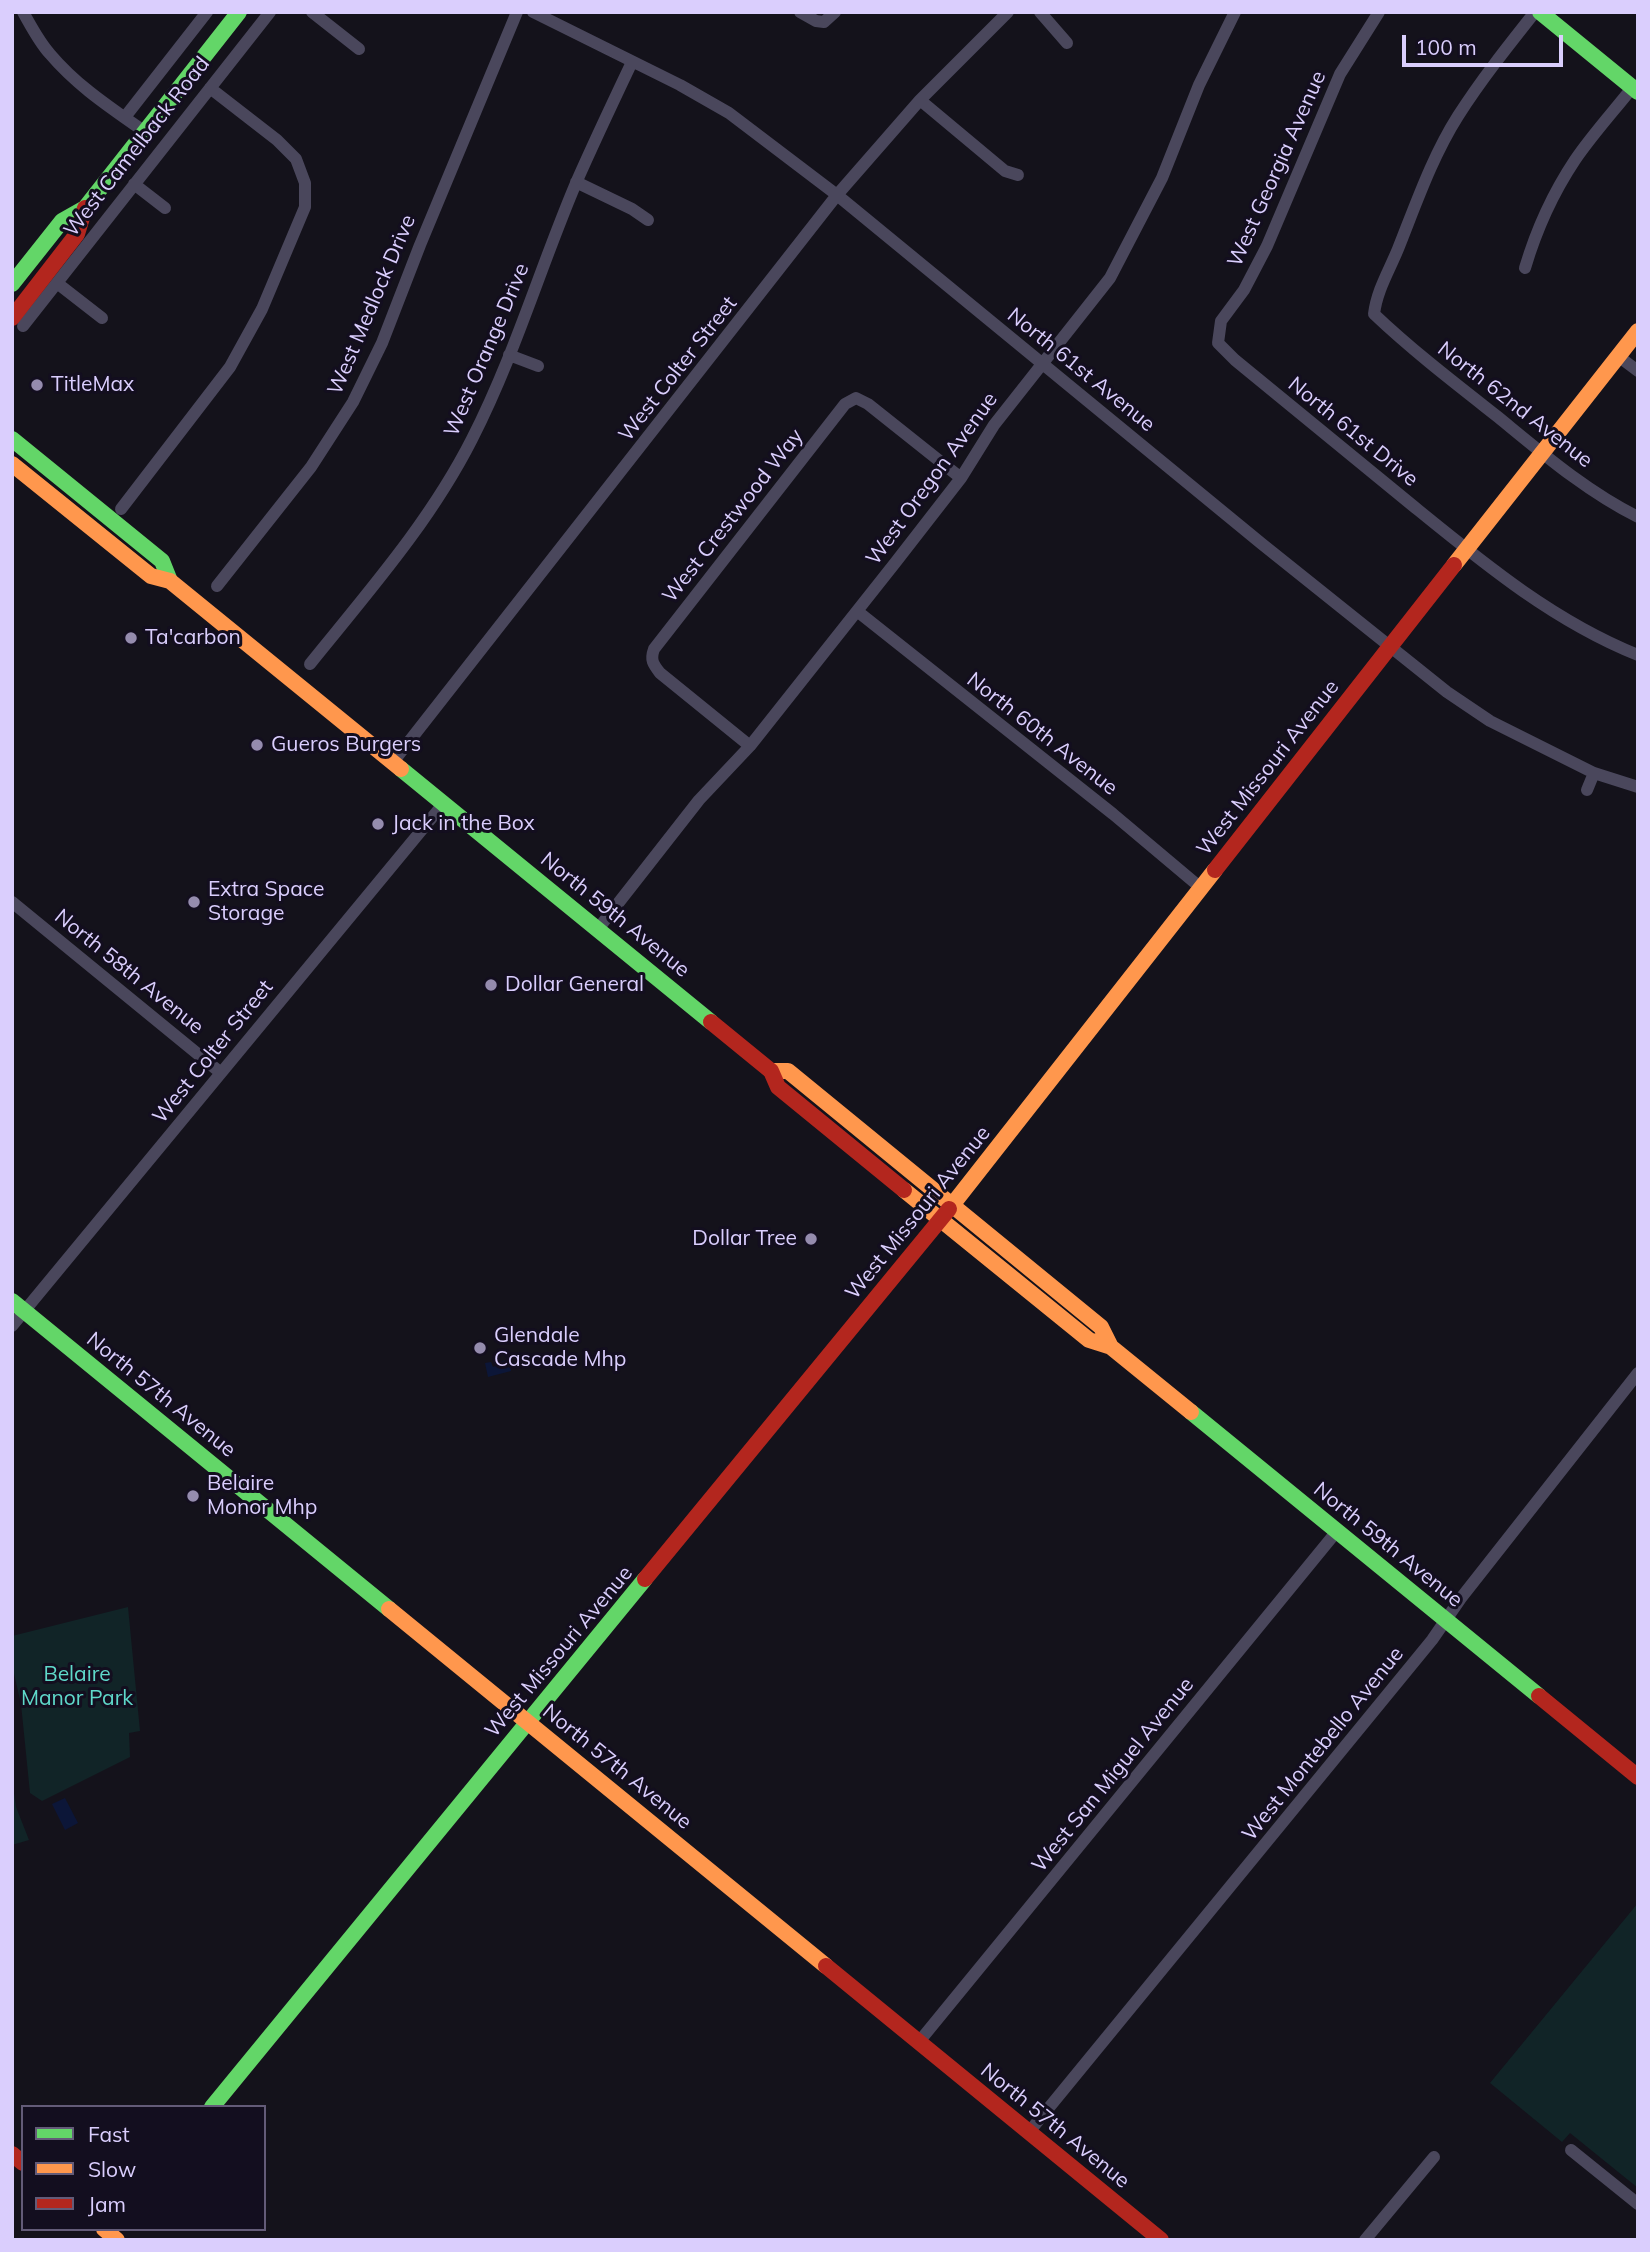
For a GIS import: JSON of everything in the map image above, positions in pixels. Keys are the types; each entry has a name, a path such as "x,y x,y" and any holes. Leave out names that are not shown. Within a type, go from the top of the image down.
{"street":[{"path":"23,12 48,52 65,70 85,89 145,132"},
{"name":"West Camelback Road","path":"124,117 207,12"},
{"name":"West Camelback Road","path":"12,284 62,221 85,208 239,12"},
{"name":"West Camelback Road","path":"32,304 57,283 270,12"},
{"path":"312,12 359,49"},
{"name":"West Medlock Drive","path":"217,586 311,467 353,402 382,343 419,245 517,12"},
{"name":"North 61st Avenue","path":"533,12 680,85 729,114 837,195 1447,692 1490,721 1594,773 1638,787"},
{"path":"800,12 816,21 824,22 835,12"},
{"name":"West Colter Street","path":"393,762 837,195 920,100 1008,12"},
{"path":"1040,12 1067,43"},
{"name":"West Oregon Avenue","path":"598,929 699,800 750,746 857,611 961,478 994,425 1110,278 1162,178 1199,85 1235,12"},
{"name":"West Georgia Avenue","path":"1218,343 1221,321 1244,290 1267,246 1340,74 1379,12"},
{"path":"1525,268 1558,187 1576,158 1635,90 1537,12"},
{"name":"North 62nd Avenue","path":"1537,12 1492,66 1456,118 1424,182 1376,296 1374,314 1543,453 1585,485 1638,517"},
{"name":"West Orange Drive","path":"310,664 369,592 439,494 472,441 509,355 576,182 632,62"},
{"path":"121,509 230,368 262,309 305,207 306,183 296,159 277,140 210,88"},
{"path":"920,100 1005,171 1018,174"},
{"path":"576,182 632,209 648,220"},
{"path":"134,184 164,208"},
{"name":"West Camelback Road","path":"18,322 78,234 85,208"},
{"path":"57,283 102,318"},
{"name":"West Missouri Avenue","path":"214,2105 953,1205 1638,331"},
{"name":"North 61st Drive","path":"1218,343 1235,360 1466,549 1513,584 1577,626 1638,655"},
{"path":"509,355 538,366"},
{"path":"1618,356 1638,371"},
{"name":"West Crestwood Way","path":"750,746 653,665 651,657 654,649 845,404 856,398 869,404 961,478"},
{"name":"North 59th Avenue","path":"12,439 162,561 170,581"},
{"name":"North 59th Avenue","path":"12,464 151,576 170,581 771,1070 778,1087 940,1220 1089,1340 1111,1347 1638,1777"},
{"name":"North 60th Avenue","path":"857,611 1113,814 1201,888"},
{"path":"1587,790 1594,773"},
{"name":"West Colter Street","path":"12,1326 18,1306 221,1073 444,803"},
{"name":"North 58th Avenue","path":"12,902 221,1073"},
{"name":"North 59th Avenue","path":"771,1070 788,1071 953,1205 1101,1327 1111,1347"},
{"name":"North 57th Avenue","path":"18,1306 1161,2240"},
{"name":"West Montebello Avenue","path":"1029,2132 1447,1620 1461,1598 1638,1373"},
{"name":"West San Miguel Avenue","path":"918,2043 1337,1531"},
{"path":"1571,2150 1638,2204"},
{"path":"1365,2240 1434,2157"}],"green space":[{"name":"Belaire Manor Park","path":"128,1607 140,1731 129,1733 130,1757 42,1801 30,1793 21,1704 12,1665 12,1636"},
{"path":"12,1779 16,1807 29,1840 12,1845"},
{"path":"1638,1903 1638,2188 1570,2133 1562,2142 1490,2083"}],"water":[{"path":"509,1359 511,1371 488,1377 485,1363 491,1362 493,1367"},
{"path":"65,1798 78,1823 65,1830 52,1804"}],"traffic: fast":[{"path":"12,284 62,221 85,208 239,12"},
{"path":"1540,12 1638,92"},
{"path":"12,439 162,561 170,581"},
{"path":"401,769 711,1022"},
{"path":"12,1301 389,1609"},
{"path":"1191,1412 1539,1696"},
{"path":"214,2105 645,1579"}],"traffic: slow":[{"path":"1454,565 1638,331"},
{"path":"12,464 151,576 170,581 401,769"},
{"path":"949,1209 1215,870"},
{"path":"771,1071 788,1071 1101,1327 1111,1347"},
{"path":"904,1190 1089,1340 1111,1347 1191,1412"},
{"path":"389,1609 826,1966"},
{"path":"106,2231 117,2240"}],"traffic: jam":[{"path":"12,318 77,234 85,208"},
{"path":"1215,870 1454,565"},
{"path":"711,1022 771,1071 778,1087 904,1190"},
{"path":"645,1579 949,1209"},
{"path":"1539,1696 1638,1777"},
{"path":"826,1966 1161,2240"},
{"path":"12,2154 21,2161"}],"place":[{"name":"TitleMax","path":"37,385"},
{"name":"Ta'carbon","path":"131,638"},
{"name":"Gueros Burgers","path":"257,745"},
{"name":"Jack in the Box","path":"378,824"},
{"name":"Extra Space Storage","path":"194,902"},
{"name":"Dollar General","path":"491,985"},
{"name":"Dollar Tree","path":"811,1239"},
{"name":"Glendale Cascade Mhp","path":"480,1348"},
{"name":"Belaire Monor Mhp","path":"193,1496"}]}
